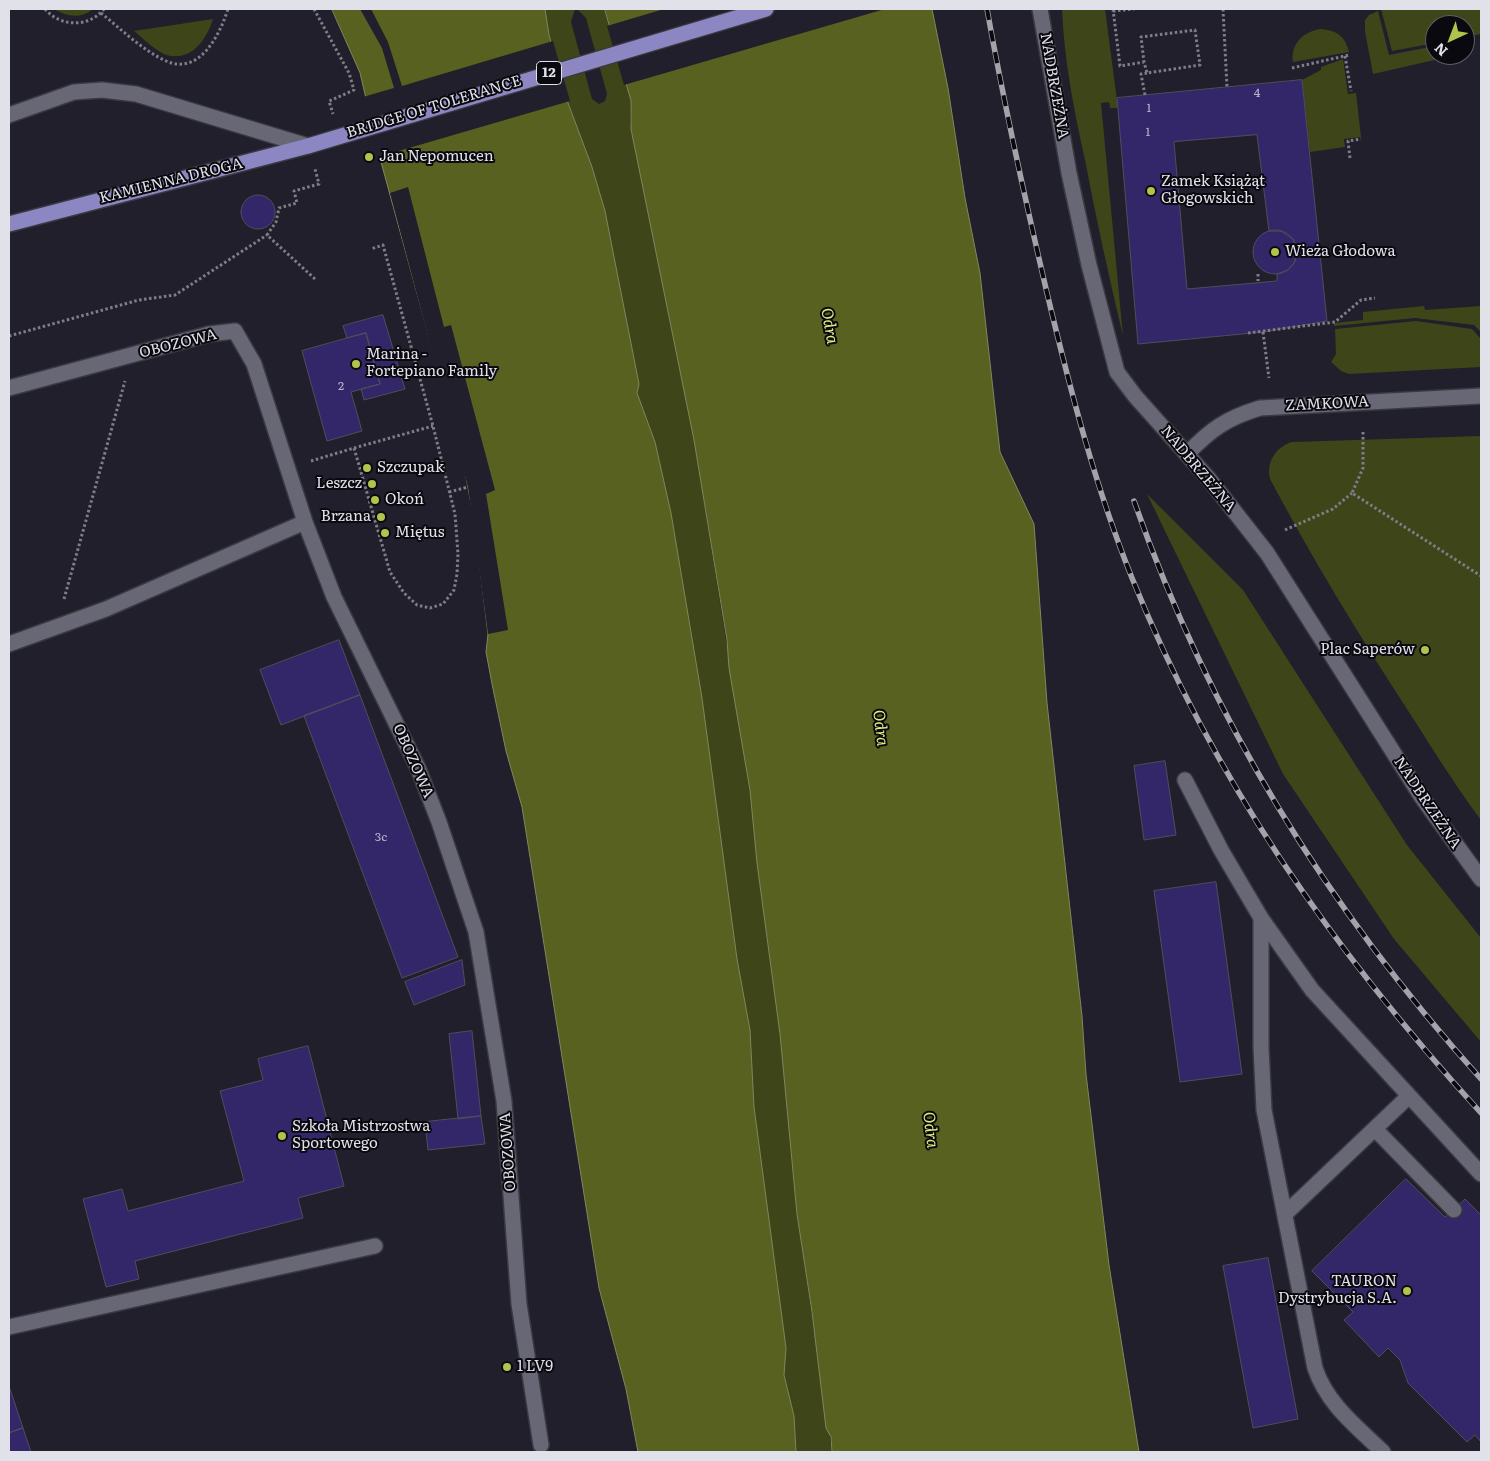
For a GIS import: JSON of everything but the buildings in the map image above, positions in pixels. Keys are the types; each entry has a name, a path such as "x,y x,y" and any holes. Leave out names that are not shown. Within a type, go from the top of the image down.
{"main road":[{"name":"BRIDGE OF TOLERANCE","path":"332,138 766,9"},
{"name":"KAMIENNA DROGA","path":"9,224 308,146 332,138"}],"street":[{"name":"NADBRZEŻNA","path":"1040,9 1069,173 1089,265 1114,365 1133,394 1187,454 1267,553 1421,796 1481,879"},
{"path":"9,115 74,92 102,90 136,94 308,146"},
{"name":"OBOZOWA","path":"9,388 209,334 234,332 254,364 305,522 334,597 418,768 439,822 476,932 504,1101 519,1304 541,1445"},
{"name":"ZAMKOWA","path":"1187,454 1218,425 1235,416 1260,408 1481,396"},
{"path":"9,644 55,628 305,522"},
{"path":"1185,780 1221,850 1261,918 1312,990 1481,1174"},
{"path":"1261,918 1261,1047 1264,1110 1315,1368 1321,1386 1333,1404 1382,1452"},
{"path":"1285,1214 1410,1096"},
{"path":"1375,1129 1454,1210"},
{"path":"9,1327 375,1246"}],"path":[{"path":"45,9 53,17 69,23 86,22 104,9"},
{"path":"101,13 167,62 185,63 202,54 211,46 218,36 228,9"},
{"path":"314,9 349,73 354,90 329,101 334,114"},
{"path":"1134,9 1113,10 1120,66 1144,62"},
{"path":"1224,9 1227,87"},
{"path":"1145,95 1141,74 1200,65 1195,30 1141,37 1147,73"},
{"path":"1292,68 1347,55 1351,91"},
{"path":"1350,158 1348,141 1361,140"},
{"path":"9,336 140,300 175,295 267,235 276,222 279,208 297,203 294,191 319,184 315,168"},
{"path":"267,235 315,279"},
{"path":"354,448 390,572 404,593 417,605 430,608 443,604 454,590 458,554 455,514 433,426 383,245 371,249"},
{"path":"1258,274 1258,281"},
{"path":"1248,333 1335,322 1361,300 1375,298"},
{"path":"1263,332 1268,378"},
{"path":"55,628 133,355"},
{"path":"288,467 433,426"},
{"path":"1285,530 1333,508 1352,494 1363,468 1363,432"},
{"path":"449,492 468,487"},
{"path":"1352,494 1481,576"}],"shaded area":[{"path":"54,9 93,9 79,16 74,16"},
{"path":"545,9 575,9 571,22 592,99 599,104 605,101 607,94 586,18 577,9 605,9 631,101 630,122 694,440 750,790 757,863 780,1034 797,1214 832,1452 796,1452 794,1416 784,1375 786,1348 754,1107 750,1030 737,959 702,698 671,513 655,442 637,393 639,384 605,211 592,167 568,103 549,35"},
{"path":"1062,9 1105,9 1118,108 1110,108 1109,102 1101,103 1123,336 1073,104 1067,66"},
{"path":"1381,9 1481,9 1481,34 1475,35 1475,15 1425,15 1425,45 1392,51"},
{"path":"1378,11 1389,55 1425,48 1425,62 1373,74 1365,32 1365,20 1369,15"},
{"path":"213,19 207,33 198,46 193,51 179,56 166,55 151,46 134,31"},
{"path":"1321,29 1340,35 1346,42 1349,52 1293,62 1296,44 1309,32"},
{"path":"1343,59 1348,94 1356,93 1361,137 1344,139 1345,147 1310,152 1302,80 1321,70 1321,67"},
{"path":"1424,306 1425,310 1481,306 1481,332 1474,325 1415,318 1334,326 1334,323 1363,320 1363,312"},
{"path":"1416,321 1472,329 1481,339 1481,367 1349,374 1341,371 1331,362 1336,354 1335,329"},
{"name":"Plac Saperów","path":"1481,436 1481,820 1461,793 1353,624 1270,479 1269,467 1273,456 1286,444 1292,442"},
{"path":"1147,494 1243,590 1407,845 1481,938 1481,1042 1394,939 1283,774"}],"water":[{"path":"332,9 545,9 549,35 568,103 592,167 605,211 639,384 637,393 655,442 671,513 702,698 737,959 750,1030 754,1107 786,1348 784,1375 794,1416 796,1452 638,1452 626,1389 599,1288 522,807 506,751 486,652 488,634 474,520 463,461 381,162 360,73"},
{"name":"Odra","path":"605,9 932,9 948,88 965,198 980,273 1000,452 1034,524 1047,703 1082,1016 1086,1074 1109,1265 1139,1452 832,1452 831,1437 826,1428 812,1312 797,1214 780,1034 757,863 750,790 729,668 727,640 694,440 631,129 631,101"}],"pier":[{"path":"360,9 371,9 388,42 402,86 553,41 570,101 378,157 363,97 394,88 382,48"},
{"path":"664,9 885,9 624,85 607,26"},
{"path":"408,187 444,327 451,325 495,490 486,494 508,630 488,634 468,487 390,193"}],"railway":[{"path":"987,9 1023,187 1074,401 1106,508 1132,578 1165,653 1200,725 1282,861 1376,990 1481,1113"},
{"path":"1134,501 1165,582 1199,660 1237,735 1279,808 1324,879 1373,947 1425,1014 1481,1079"}],"place":[{"name":"Jan Nepomucen","path":"369,157"},
{"name":"Zamek Książąt Głogowskich","path":"1151,191"},
{"name":"Wieża Głodowa","path":"1275,252"},
{"name":"Marina - Fortepiano Family","path":"356,364"},
{"name":"Szczupak","path":"367,468"},
{"name":"Leszcz","path":"372,484"},
{"name":"Okoń","path":"375,500"},
{"name":"Brzana","path":"381,517"},
{"name":"Miętus","path":"385,533"},
{"name":"Plac Saperów","path":"1425,650"},
{"name":"Szkoła Mistrzostwa Sportowego","path":"282,1136"},
{"name":"TAURON Dystrybucja S.A.","path":"1407,1291"},
{"name":"1 LV9","path":"507,1367"}]}
